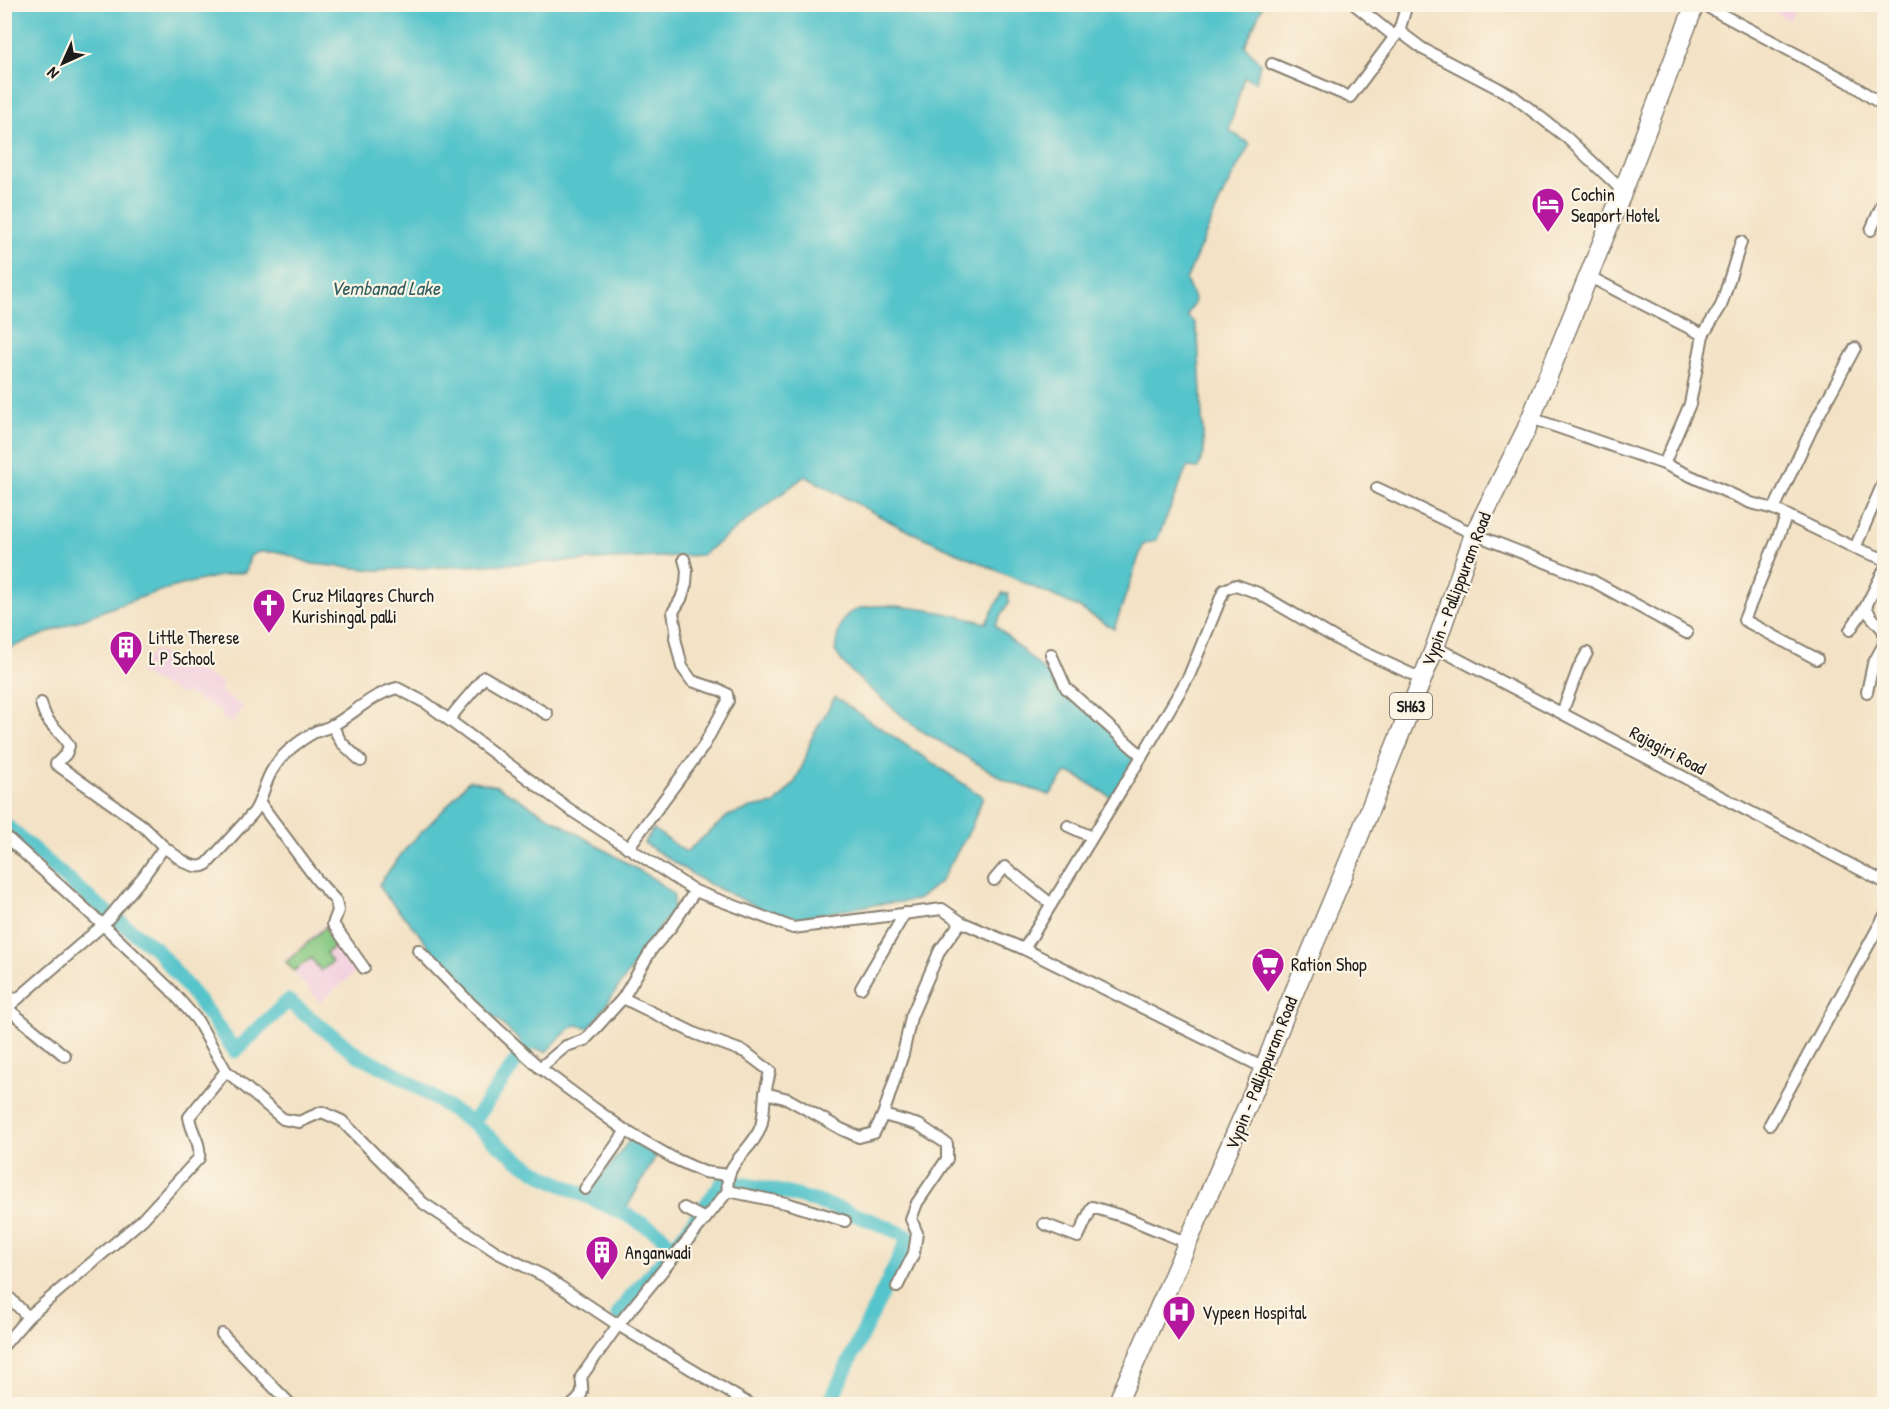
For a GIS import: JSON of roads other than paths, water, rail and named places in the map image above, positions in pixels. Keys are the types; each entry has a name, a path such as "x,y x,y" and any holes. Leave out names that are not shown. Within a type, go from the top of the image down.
{"main road":[{"name":"Vypin - Pallippuram Road","path":"1117,1404 1264,1068 1436,647 1474,534 1531,418 1623,191 1695,4"}],"street":[{"path":"1354,4 1397,34 1513,96 1566,137 1623,191"},
{"path":"1272,64 1350,97 1397,34 1407,4"},
{"path":"1702,4 1847,81 1884,106"},
{"path":"1871,230 1884,200"},
{"path":"1664,464 1690,404 1703,334 1721,306 1741,242"},
{"path":"1588,276 1703,334"},
{"path":"1774,509 1815,422 1855,348"},
{"path":"1531,418 1664,464 1751,503 1774,509 1884,560"},
{"path":"1855,548 1884,481"},
{"path":"1377,488 1474,534 1591,580 1687,633"},
{"path":"1787,515 1744,620 1817,659"},
{"path":"628,848 703,747 728,701 727,694 720,690 692,681 682,667 675,638 673,612 686,584 687,570 684,559"},
{"path":"1850,630 1866,606 1884,570"},
{"path":"1023,949 1189,676 1224,590 1236,585 1258,593 1342,642 1422,679"},
{"path":"1866,606 1870,615 1884,631 1884,644 1873,664 1868,692"},
{"name":"Rajagiri Road","path":"1436,647 1884,882"},
{"path":"1562,713 1587,653"},
{"path":"1051,654 1066,688 1142,756"},
{"path":"449,720 462,701 484,677 547,714"},
{"path":"41,703 45,717 65,738 69,746 66,754 56,764 143,826 164,847 195,867 201,868 255,812 273,769 289,750 381,693 397,688 426,703 540,788 695,891 793,928 942,909 961,922 1023,949 1264,1068"},
{"path":"332,725 341,742 361,761"},
{"path":"260,803 317,880 336,901 338,911 333,924 364,968"},
{"path":"1068,826 1092,837"},
{"path":"4,836 105,923 197,1020 226,1071 283,1119 299,1122 322,1112 342,1121 423,1203 498,1253 544,1276 618,1325 749,1404"},
{"path":"9,1005 105,923 143,877 164,847"},
{"path":"994,880 1005,867 1051,904"},
{"path":"540,1068 566,1046 585,1040 623,998 652,950 671,927 695,891"},
{"path":"861,988 905,914"},
{"path":"1770,1124 1884,917"},
{"path":"765,1093 788,1099 841,1130 859,1137 874,1132 883,1115 903,1054 910,1017 940,950 961,922"},
{"path":"418,950 472,1005 540,1068 626,1131 704,1172 728,1175"},
{"path":"4,991 9,1005 65,1056"},
{"path":"573,1404 581,1396 583,1390 581,1377 618,1325 728,1191 728,1175 733,1164 761,1127 770,1071 745,1052 696,1034 623,998"},
{"path":"4,1345 28,1317 142,1220 199,1158 201,1145 191,1130 189,1118 226,1071"},
{"path":"883,1115 919,1125 946,1144 947,1159 917,1203 911,1219 917,1233 914,1253 897,1287"},
{"path":"585,1189 626,1131"},
{"path":"728,1191 786,1203 845,1221"},
{"path":"1044,1224 1078,1237 1092,1207 1125,1217 1188,1243"},
{"path":"684,1208 705,1219"},
{"path":"4,1292 28,1317"},
{"path":"222,1334 290,1404"}],"water":[{"name":"Vembanad Lake","path":"5,5 1263,5 1245,46 1260,63 1256,82 1244,77 1229,130 1250,144 1224,192 1186,280 1195,301 1187,316 1195,323 1198,336 1204,453 1198,468 1187,467 1157,540 1143,545 1114,629 1078,607 900,527 805,476 702,555 377,570 312,564 280,552 258,552 250,556 246,572 183,584 153,593 5,650"},
{"path":"1002,593 1008,594 1009,602 995,625 1126,746 1137,760 1111,797 1075,775 1066,773 1050,795 1007,781 915,727 860,680 835,651 843,620 857,609 873,606 913,608 986,623"},
{"path":"835,697 983,797 971,828 940,882 917,900 872,905 799,918 770,913 703,881 644,843 653,829 686,852 728,816 751,808 775,804 795,782 811,739"},
{"path":"469,780 497,786 654,879 674,895 673,909 590,1028 576,1025 546,1052 530,1048 518,1039 468,993 447,971 416,930 385,895 379,884 407,847"},
{"path":"632,1137 657,1154 625,1211 589,1192"}],"waterway":[{"path":"4,824 91,900 156,949 199,1001 235,1051 288,1001 358,1055 395,1073 431,1096 472,1123 518,1160 548,1178 629,1216 660,1234 673,1249"},
{"path":"472,1123 527,1046"},
{"path":"618,1315 628,1300 673,1249 723,1182 794,1195 887,1227 909,1237 829,1404"}],"place":[{"name":"Cochin Seaport Hotel","path":"1548,233"},
{"name":"Cruz Milagres Church Kurishingal palli","path":"269,634"},
{"name":"Little Therese L P School","path":"126,676"},
{"name":"Ration Shop","path":"1268,993"},
{"name":"Anganwadi","path":"602,1281"},
{"name":"Vypeen Hospital","path":"1179,1341"}]}
